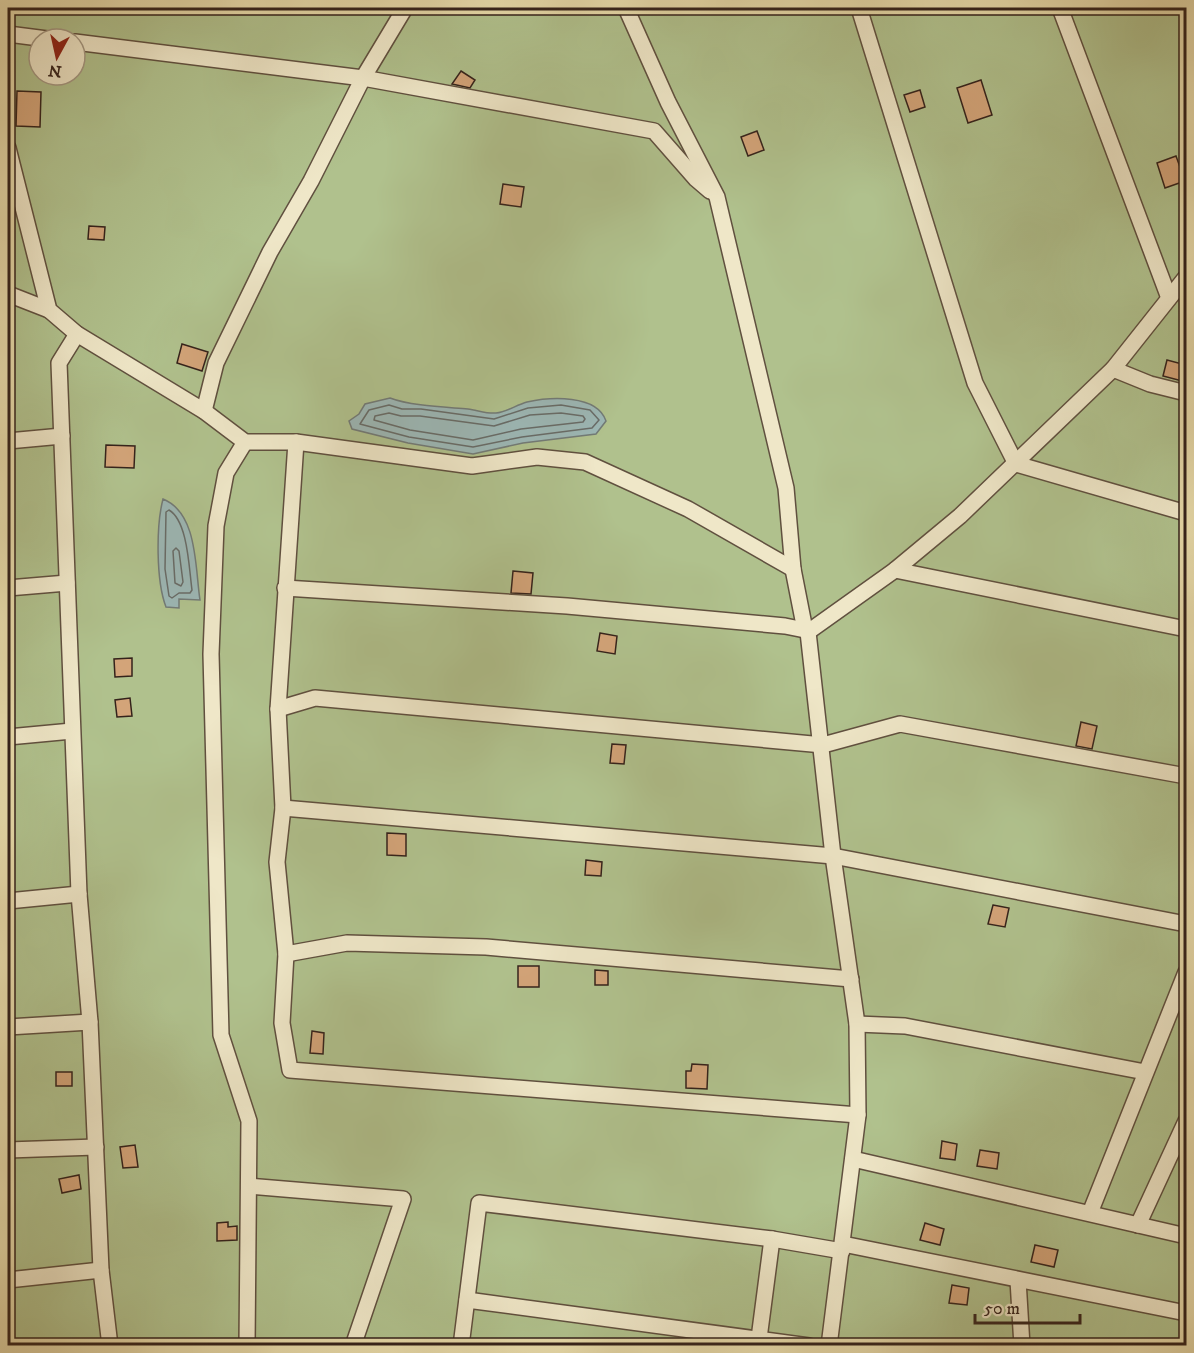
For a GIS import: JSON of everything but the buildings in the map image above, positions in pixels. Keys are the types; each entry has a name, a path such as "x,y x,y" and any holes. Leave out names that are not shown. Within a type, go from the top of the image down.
{"street":[{"path":"204,411 216,363 270,252 310,181 363,78 405,8"},
{"path":"626,8 668,102 717,197 786,489 793,569 806,631 823,745 833,856 857,1024 858,1114 829,1346"},
{"path":"859,8 975,383 1016,464 1186,513"},
{"path":"1060,8 1169,298"},
{"path":"8,34 27,36"},
{"path":"87,44 363,78 654,130 696,179 717,197"},
{"path":"8,148 49,310"},
{"path":"285,588 567,606 785,626 806,631 895,570 960,516 1016,464 1113,369 1186,277"},
{"path":"8,294 49,310 77,334 204,411 245,442 296,442 472,466 537,458 585,462 688,509 793,569"},
{"path":"77,334 59,363 79,894 90,1022 101,1270 110,1346"},
{"path":"1113,369 1150,384 1186,393"},
{"path":"8,441 62,436"},
{"path":"245,442 226,473 216,526 212,654 221,1035 249,1121 247,1346"},
{"path":"296,442 278,709 283,808 277,862 286,954 282,1023 290,1070 858,1114"},
{"path":"895,570 1186,629"},
{"path":"8,588 67,583"},
{"path":"278,709 315,698 823,745 900,724 1186,776"},
{"path":"8,737 72,731"},
{"path":"283,808 833,856 1186,924"},
{"path":"8,901 79,894"},
{"path":"286,954 347,943 486,947 851,979"},
{"path":"1090,1213 1186,972"},
{"path":"8,1027 90,1022"},
{"path":"857,1024 905,1026 1145,1072"},
{"path":"1138,1225 1186,1121"},
{"path":"8,1150 96,1147"},
{"path":"853,1159 1186,1236"},
{"path":"249,1186 403,1199 353,1346"},
{"path":"461,1346 479,1203 843,1248 1186,1313"},
{"path":"759,1342 772,1239"},
{"path":"8,1280 101,1270"},
{"path":"1018,1280 1022,1346"},
{"path":"467,1300 759,1342 809,1346"}],"green space":[{"path":"8,8 1186,8 1186,1345 8,1345"}],"water":[{"path":"390,398 418,404 493,413 537,400 572,400 593,406 601,412 606,421 596,434 523,443 473,454 408,443 352,429 349,421 359,414 365,404"},
{"path":"163,499 183,516 193,543 200,600 179,599 179,608 166,607 160,583 158,538"}]}
